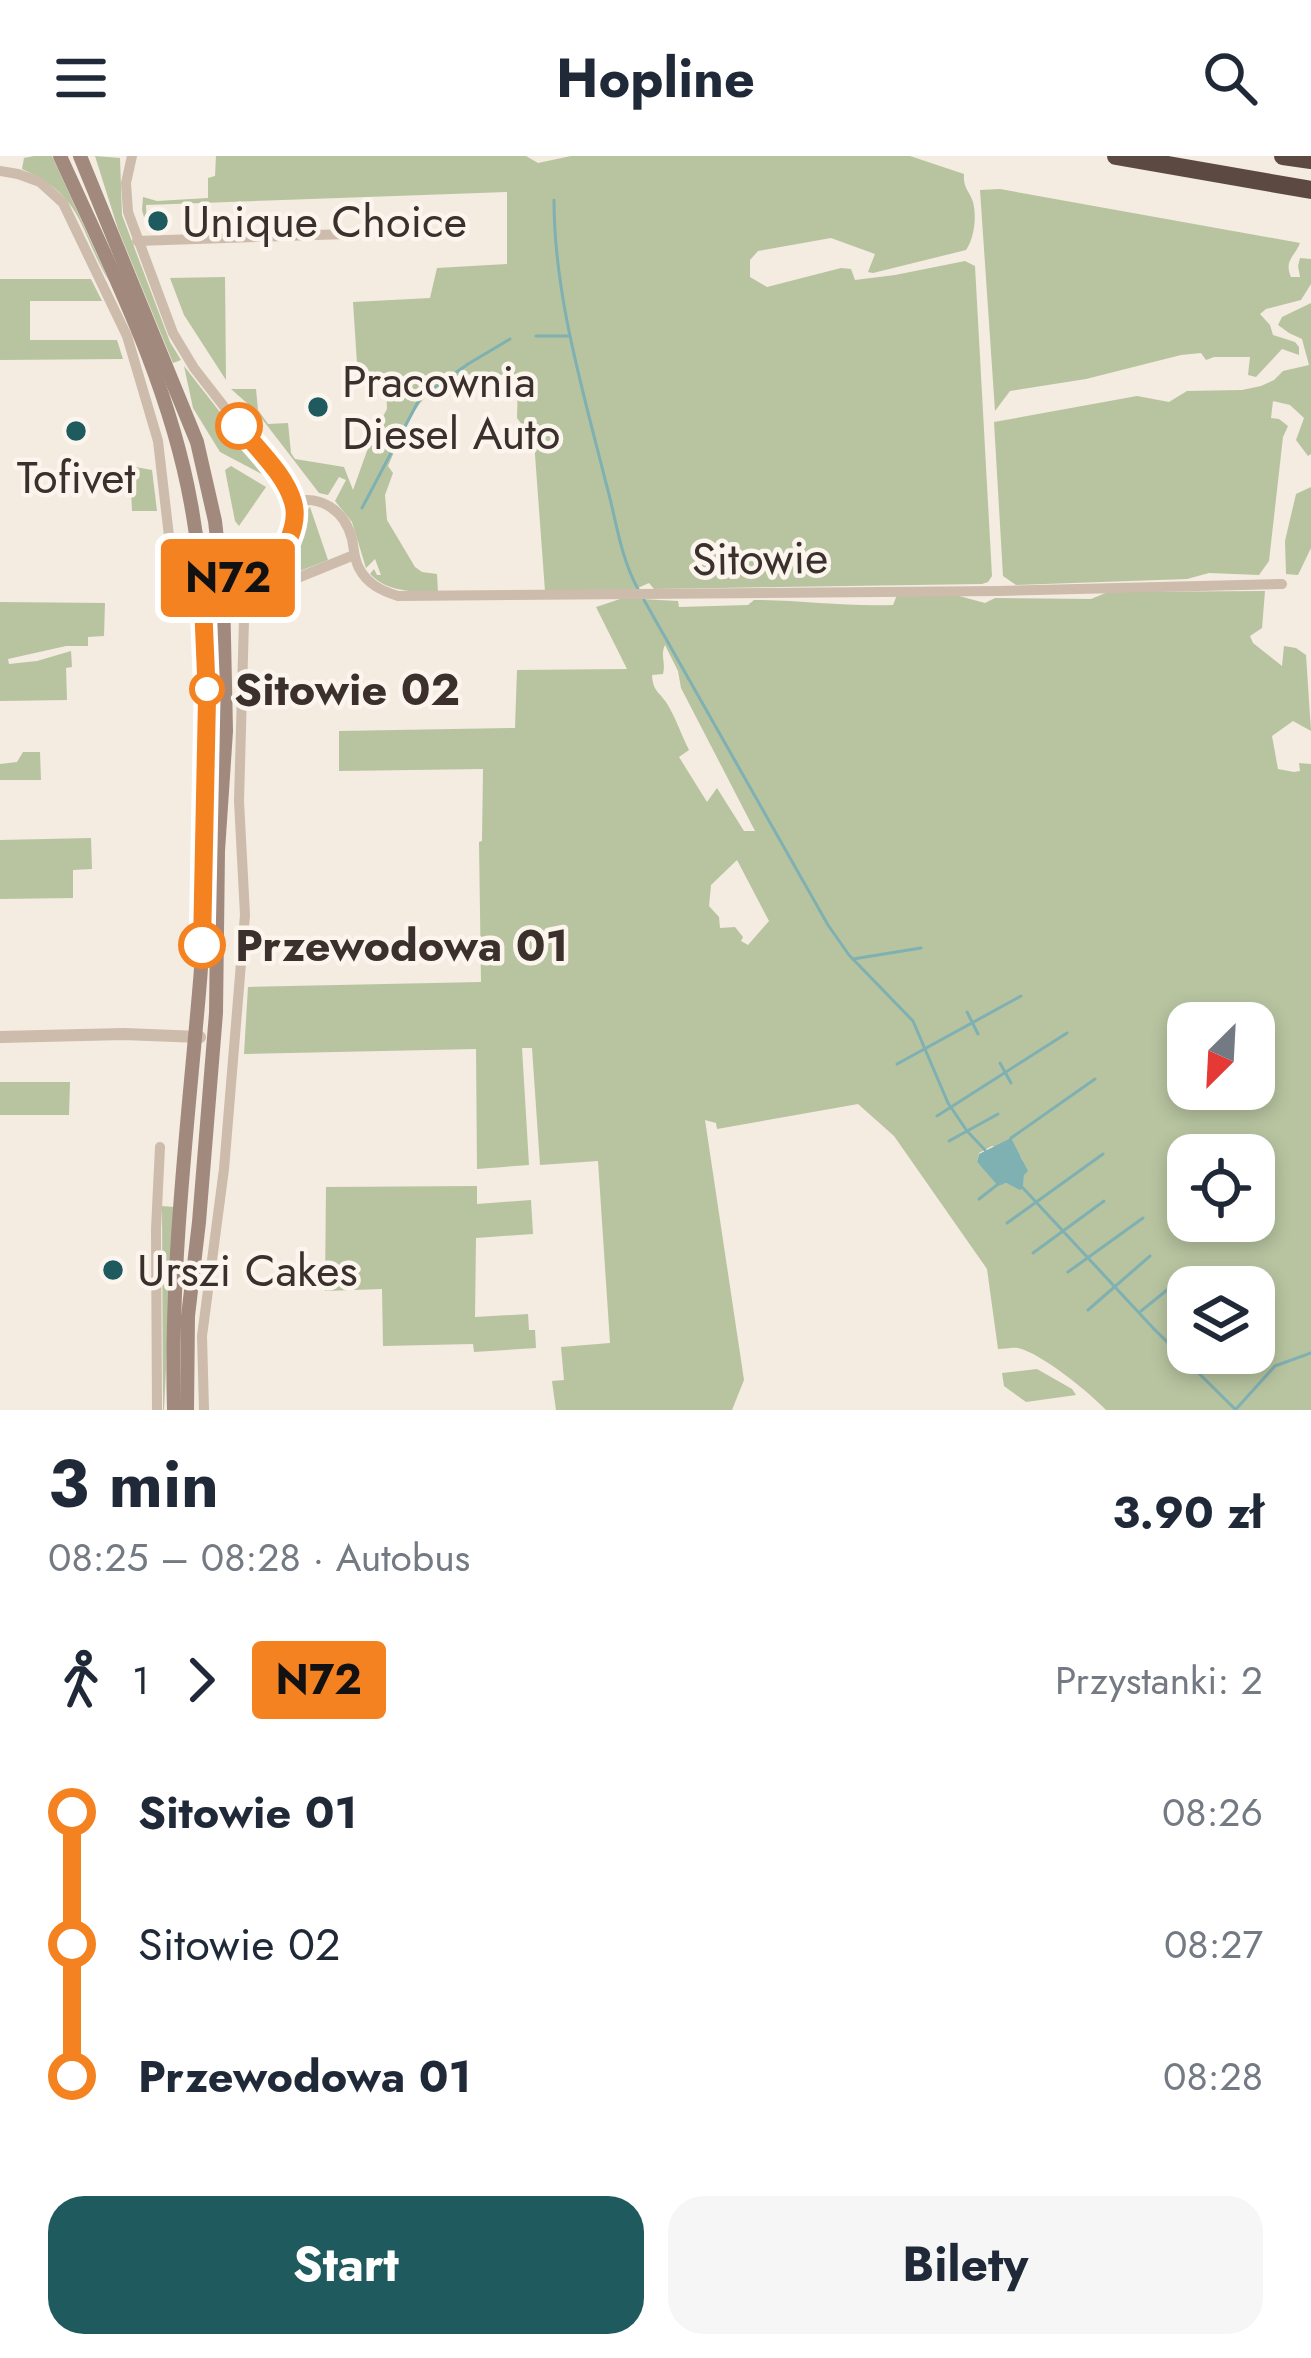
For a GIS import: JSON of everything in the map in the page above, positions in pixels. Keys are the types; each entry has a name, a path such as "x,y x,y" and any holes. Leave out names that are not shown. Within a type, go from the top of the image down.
{"highway":[{"path":"1116,156 1311,190"},
{"path":"1283,156 1311,160"}],"main road":[{"path":"60,156 158,381 189,491 202,580 207,651 201,965 173,1336 174,1410"},
{"path":"80,156 196,442 212,505 222,578 226,731 214,1038 188,1316 187,1410"}],"street":[{"path":"0,171 40,182 58,195 127,336 158,441 175,588 243,577 278,558 295,522 293,502 183,351 128,212 125,190 132,156"},
{"path":"137,241 347,234"},
{"name":"Sitowie","path":"293,502 316,500 337,512 348,529 358,568 375,586 398,596 1282,584"},
{"path":"204,1410 203,1321 224,1169 245,915 239,801 244,620 252,603 269,589 354,555"},
{"path":"173,573 202,580"},
{"path":"0,1037 214,1038"},
{"path":"157,1410 160,1147"}],"green space":[{"path":"52,156 109,281 69,203 22,169 24,158"},
{"path":"95,156 120,158 122,215 181,360 173,363 118,229"},
{"path":"216,156 526,156 538,163 571,156 910,156 964,174 975,214 966,250 873,273 868,272 875,254 831,238 758,251 750,260 750,277 767,287 841,268 851,269 855,280 965,261 975,266 992,576 982,584 654,589 649,583 631,591 545,591 534,441 517,418 518,376 481,374 459,376 433,390 414,412 388,466 393,473 385,495 387,520 415,567 437,574 438,592 385,585 370,574 374,569 381,575 375,559 366,568 352,522 335,501 346,480 339,477 328,495 319,493 256,411 231,389 256,389 258,410 268,424 288,423 295,459 344,467 353,490 387,409 386,380 358,379 353,302 430,298 437,268 507,264 507,192 146,205 147,228 143,197 157,201 208,198 208,178 215,176"},
{"path":"1000,189 1300,243 1289,271 1291,277 1300,277 1300,258 1311,259 1311,284 1301,300 1260,314 1273,335 1295,342 1299,355 1282,349 1256,377 1248,375 1250,357 1206,360 1201,353 1181,355 1086,379 1010,391 995,411 980,190"},
{"path":"225,277 226,380 184,315 170,278"},
{"path":"0,279 91,279 102,301 30,301 30,340 117,340 123,359 0,360"},
{"path":"1311,303 1311,454 1296,440 1304,418 1290,405 1273,401 1271,418 1288,426 1269,561 1259,575 1209,573 1187,579 1016,585 1003,576 994,422 1137,396 1169,402 1187,391 1261,386 1283,371 1309,365 1302,339 1278,325 1282,317"},
{"path":"184,366 273,480 220,452 193,408"},
{"path":"130,466 152,470 157,511 132,511"},
{"path":"231,466 266,487 239,526 225,470"},
{"path":"1311,487 1311,548 1298,575 1286,574 1285,541 1296,494"},
{"path":"310,507 328,560 269,583 247,600 247,590 289,562"},
{"path":"1265,591 1262,628 1250,636 1253,643 1282,666 1284,646 1306,655 1311,731 1293,721 1272,736 1278,769 1294,772 1300,771 1299,763 1311,764 1311,1410 1106,1410 1039,1357 1018,1348 998,1349 987,1269 894,1136 858,1104 717,1129 716,1123 705,1120 744,1380 732,1410 556,1410 552,1381 564,1380 561,1347 610,1343 598,1161 540,1165 532,1048 522,1048 529,1165 477,1169 476,1049 244,1054 248,987 481,982 483,769 339,771 339,731 515,728 517,670 627,669 596,607 623,598 678,601 679,607 748,605 754,600 893,605 897,595 959,596 985,603 995,598 1091,599 1108,592","holes":["665,645 681,688 755,831 744,831 717,788 707,802 679,757 689,750 652,675 663,674","737,860 769,921 748,945 735,927 720,928 719,917 709,906 711,885","992,1146 1021,1157 1023,1187 998,1185 977,1162 979,1153"]},
{"path":"0,602 105,603 104,636 88,637 88,646 8,659 9,664 37,661 71,651 72,667 66,668 67,700 0,701"},
{"path":"23,752 40,752 41,780 0,780 0,764 17,762"},
{"path":"91,838 92,869 73,870 73,898 0,899 0,840"},
{"path":"0,1082 70,1082 69,1115 0,1115"},
{"path":"477,1186 477,1204 531,1200 533,1234 476,1238 475,1317 528,1314 536,1348 474,1352 473,1344 383,1346 382,1289 325,1291 326,1187"},
{"path":"162,1206 174,1207 164,1410 163,1410"},
{"path":"1037,1369 1076,1395 1026,1402 1004,1386 1002,1373"}],"water":[{"path":"1011,1138 1028,1171 1020,1190 1006,1183 998,1186 977,1162 979,1154"}],"waterway":[{"path":"554,200 571,343 623,551 638,589"},
{"path":"536,336 570,336"},
{"path":"362,508 420,398 510,339"},
{"path":"644,600 828,925 849,955 913,1021 948,1103 985,1150"},
{"path":"853,959 921,948"},
{"path":"897,1064 1021,996"},
{"path":"967,1012 978,1034"},
{"path":"937,1116 1067,1033"},
{"path":"1000,1063 1011,1083"},
{"path":"1011,1138 1095,1079"},
{"path":"949,1141 998,1114"},
{"path":"1007,1223 1103,1154"},
{"path":"979,1199 997,1185"},
{"path":"1023,1188 1236,1410"},
{"path":"1033,1253 1104,1201"},
{"path":"1068,1272 1143,1218"},
{"path":"1088,1310 1150,1256"},
{"path":"1141,1311 1167,1290"},
{"path":"1237,1408 1275,1366 1311,1353"}],"bus line":[{"name":"N72","path":"202,945 207,651 202,580 243,577 269,567 284,549 296,515 285,485 239,426"}],"place":[{"name":"Unique Choice","path":"158,221"},
{"name":"Pracownia Diesel Auto","path":"318,407"},
{"name":"Tofivet","path":"76,431"},
{"name":"Sitowie 02","path":"207,689"},
{"name":"Przewodowa 01","path":"202,945"},
{"name":"Urszi Cakes","path":"113,1270"}]}
